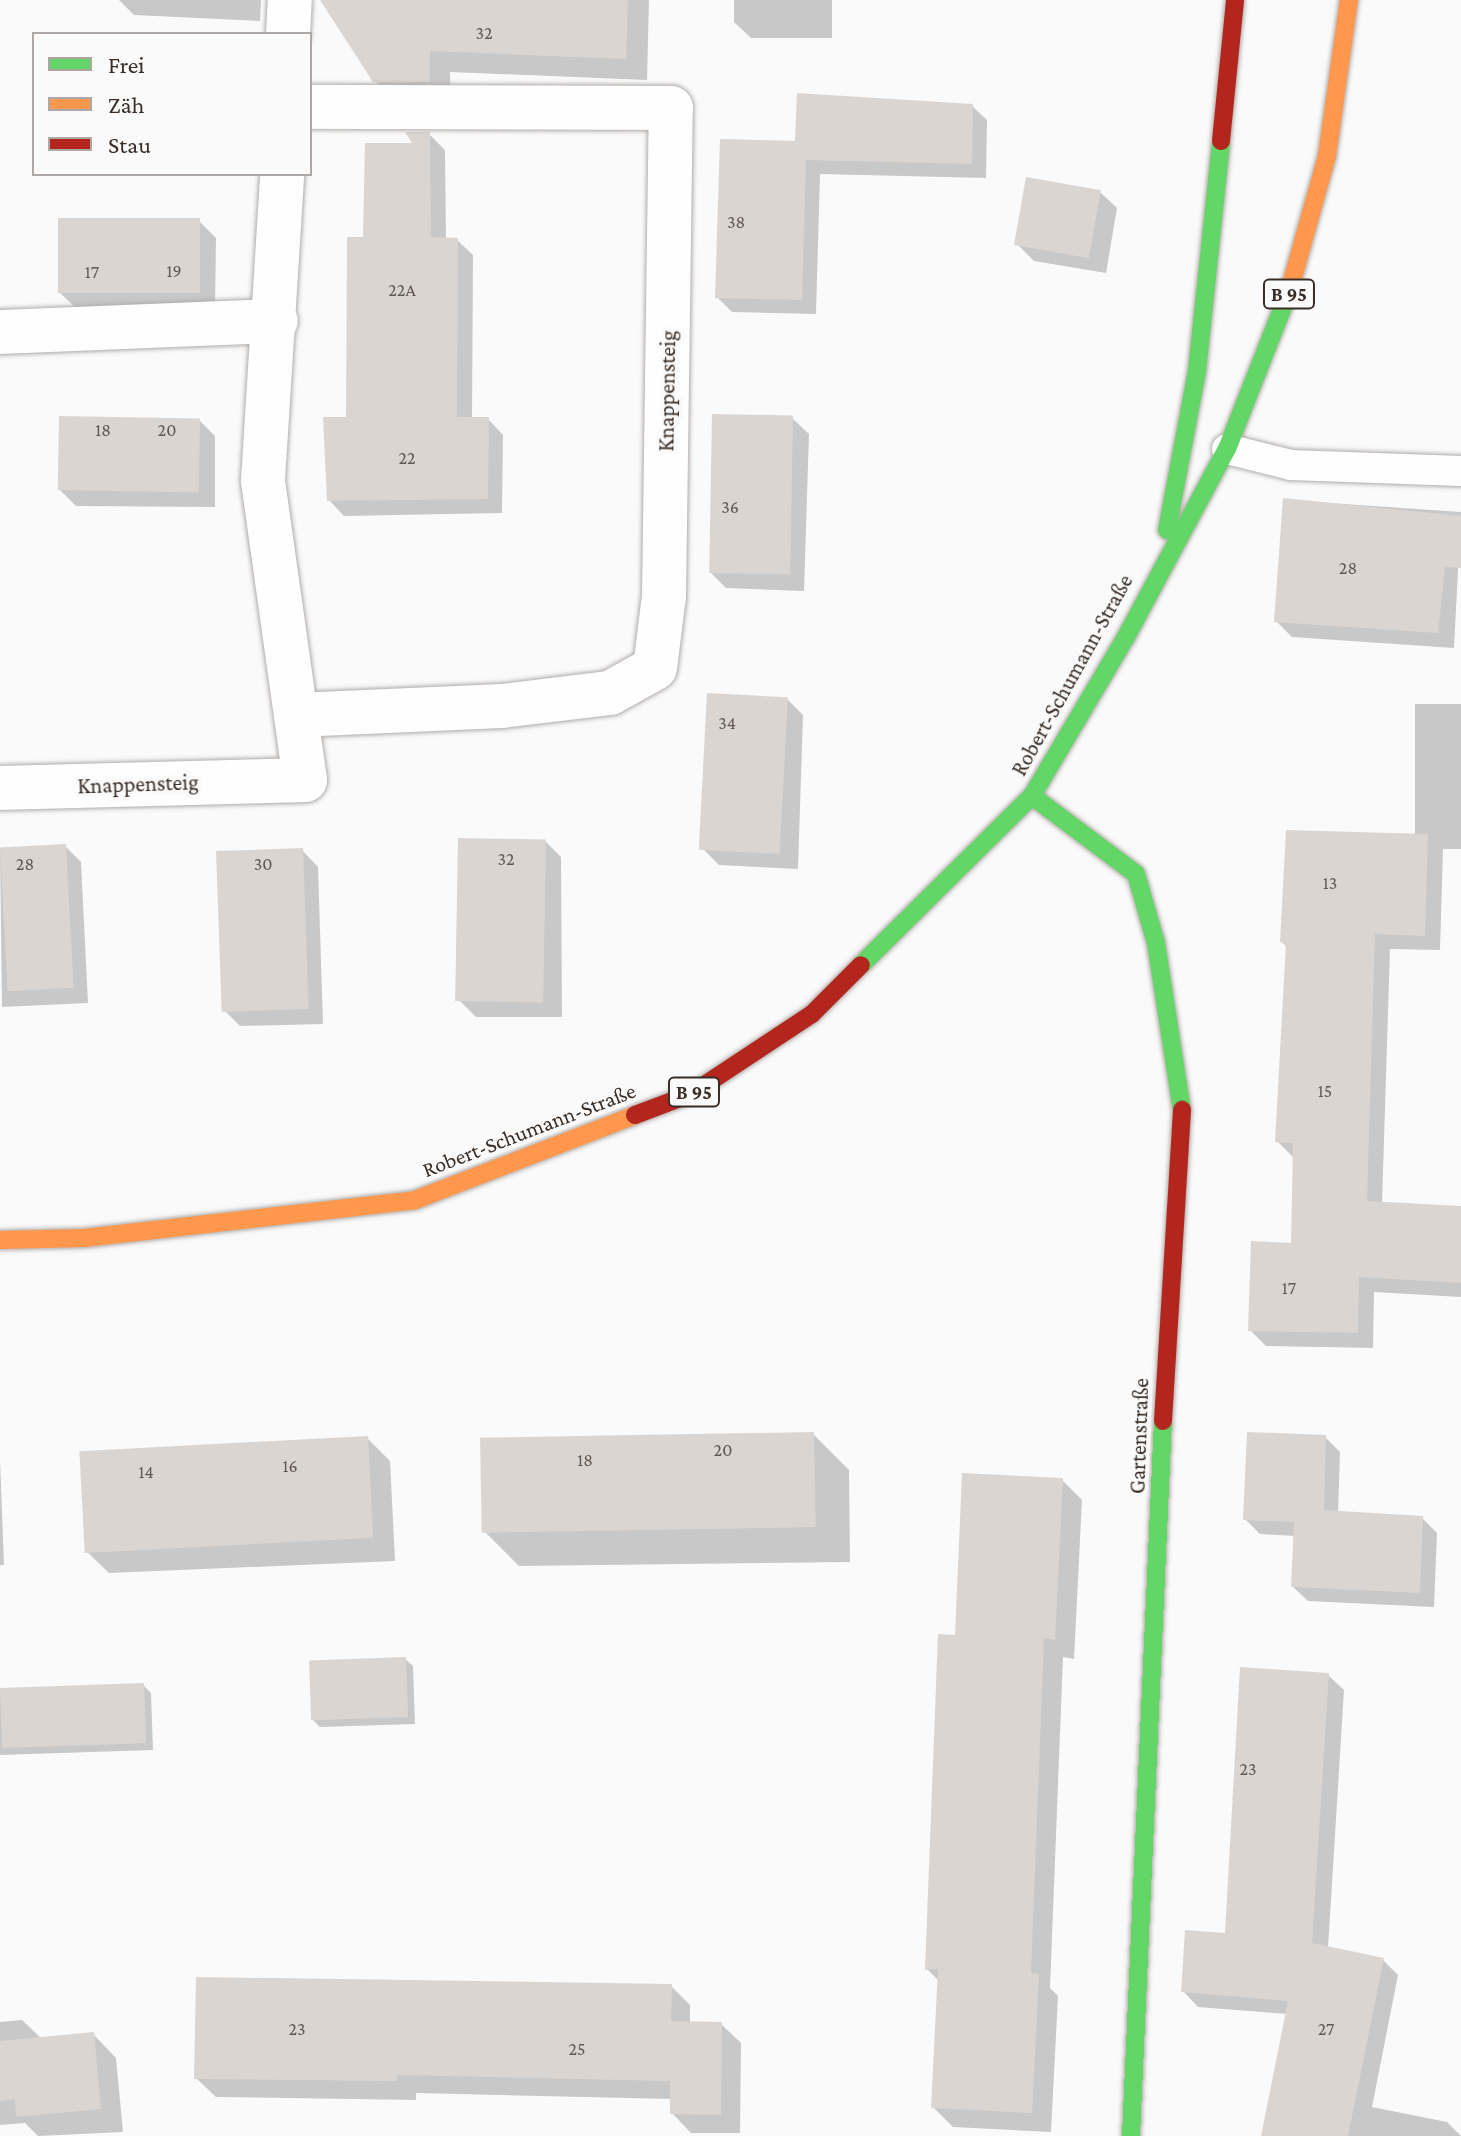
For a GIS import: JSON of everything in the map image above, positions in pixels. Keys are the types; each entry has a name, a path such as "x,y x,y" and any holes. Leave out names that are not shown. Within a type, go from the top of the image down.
{"main road":[{"name":"Robert-Schumann-Straße","path":"1161,564 1197,371 1235,0"},
{"name":"Robert-Schumann-Straße","path":"0,1240 84,1238 415,1200 691,1094 812,1014 1032,796 1126,637 1161,564 1227,449 1286,302 1327,156 1349,0"},
{"name":"Gartenstraße","path":"1032,796 1136,874 1156,943 1184,1123 1165,1383 1131,2136"}],"street":[{"path":"288,32 290,0"},
{"name":"Knappensteig","path":"296,715 502,706 610,693 655,668 664,596 671,108 312,107"},
{"name":"Knappensteig","path":"0,788 305,780 263,480 276,321 282,176"},
{"path":"0,332 276,321"}],"lane":[{"path":"1227,449 1291,465 1461,471"}],"building":[{"path":"320,0 628,0 626,59 430,51 430,82 373,82"},
{"path":"797,93 973,104 972,164 806,160 802,300 715,298 720,139 795,141"},
{"path":"405,132 430,132 431,237 458,238 457,417 489,417 488,499 327,501 323,417 346,417 347,237 363,237 365,143 412,143"},
{"path":"1026,177 1101,190 1089,258 1014,245"},
{"path":"58,218 200,218 200,293 58,293"},
{"path":"712,414 793,415 790,574 709,573"},
{"path":"59,416 200,418 199,492 58,490"},
{"path":"1283,498 1461,516 1461,568 1445,567 1438,633 1274,622"},
{"path":"707,693 788,697 780,854 699,850"},
{"path":"1286,830 1428,834 1425,936 1375,934 1367,1201 1461,1206 1461,1283 1359,1277 1358,1333 1248,1331 1251,1241 1291,1243 1293,1143 1275,1142 1286,943 1280,942"},
{"path":"458,838 546,840 543,1003 455,1001"},
{"path":"66,844 74,988 8,991 0,847"},
{"path":"303,848 309,1009 222,1012 216,851"},
{"path":"814,1432 816,1527 482,1533 480,1438"},
{"path":"1247,1432 1326,1435 1324,1510 1423,1516 1420,1593 1291,1587 1294,1522 1243,1520"},
{"path":"368,1436 373,1538 85,1553 79,1451"},
{"path":"962,1473 1063,1478 1055,1640 1044,1638 1031,1973 1039,1974 1032,2113 931,2108 938,1969 925,1970 938,1634 955,1635"},
{"path":"406,1657 408,1717 311,1720 309,1660"},
{"path":"1240,1667 1329,1673 1312,1943 1384,1958 1348,2136 1261,2136 1288,2001 1181,1992 1185,1930 1225,1933"},
{"path":"144,1683 146,1743 2,1748 0,1688"},
{"path":"196,1977 672,1984 671,2021 722,2022 721,2115 670,2114 670,2081 397,2075 397,2081 194,2079"},
{"path":"94,2032 101,2109 16,2117 15,2099 0,2101 0,2041"}],"traffic: fast":[{"path":"1167,530 1197,371 1221,141"},
{"path":"861,965 1032,796 1126,637 1227,449 1289,292"},
{"path":"1032,796 1136,874 1156,943 1182,1110"},
{"path":"1131,2136 1163,1421"}],"traffic: slow":[{"path":"1289,292 1327,156 1349,0"},
{"path":"0,1240 84,1238 415,1200 635,1115"}],"traffic: jam":[{"path":"1221,141 1235,0"},
{"path":"635,1115 691,1094 812,1014 861,965"},
{"path":"1163,1421 1182,1110"}]}
